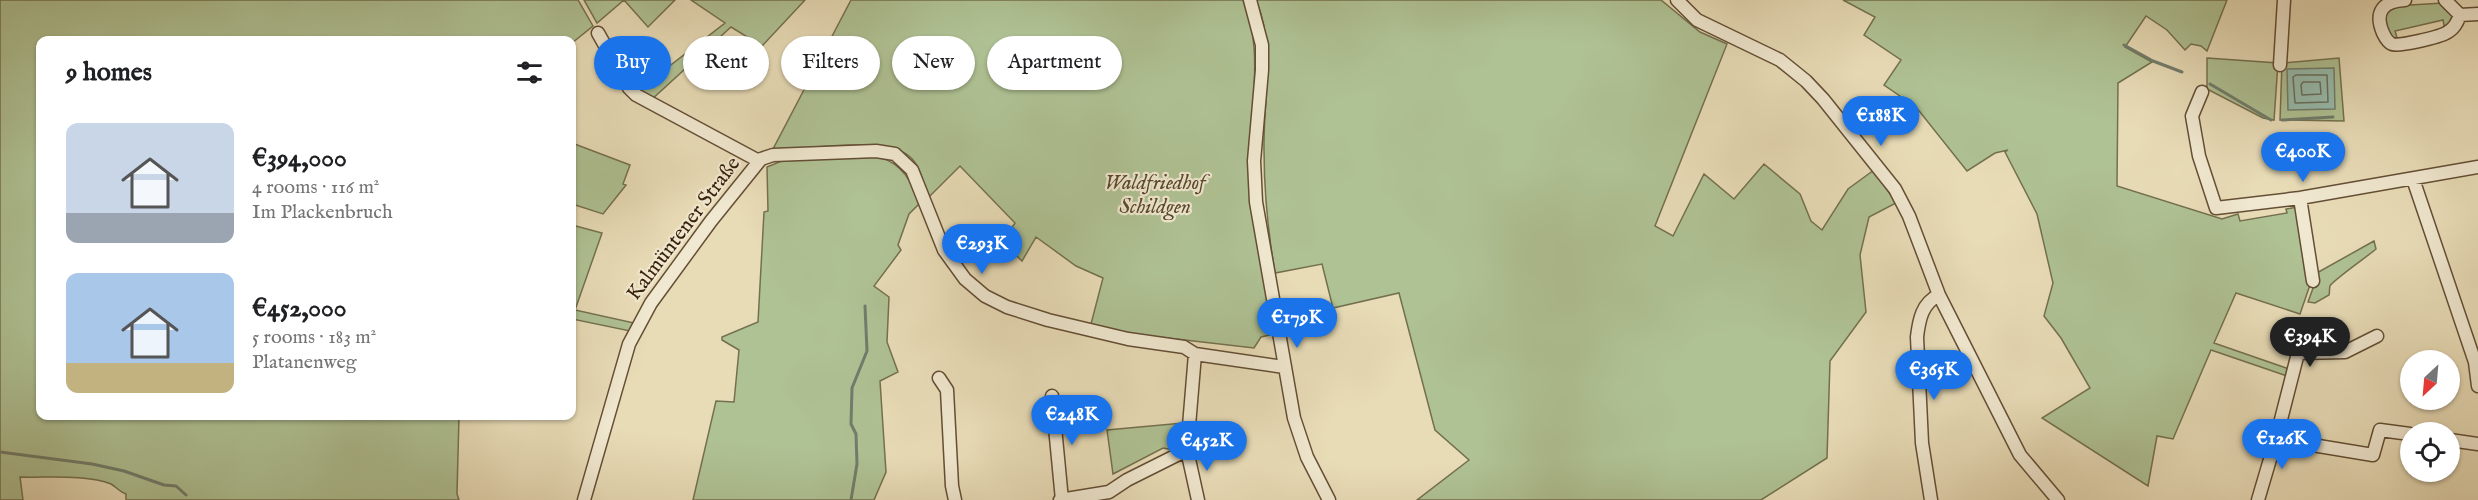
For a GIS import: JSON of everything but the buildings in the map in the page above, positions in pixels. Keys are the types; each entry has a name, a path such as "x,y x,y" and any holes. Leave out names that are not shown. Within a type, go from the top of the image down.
{"street":[{"path":"1250,0 1263,45 1254,161 1256,202 1284,367 1298,433 1329,500"},
{"path":"2280,65 2284,0"},
{"path":"2405,0 2393,1 2382,8 2379,15 2384,34 2393,45 2402,45 2446,34 2455,26 2460,15"},
{"path":"2445,0 2460,15 2478,14"},
{"path":"1681,1 1696,20 1780,60 1806,81 1895,189 1909,216 1939,295 2020,455 2058,500"},
{"path":"598,33 629,88 636,95 759,161"},
{"path":"2202,92 2192,116 2199,156 2216,208 2300,198 2478,167"},
{"name":"Kalmüntener Straße","path":"584,500 629,344 640,320 711,221 759,161 768,156 876,151 895,154 915,175 945,252 965,279 985,296 1015,310 1048,320 1128,339 1184,347 1195,354 1284,367"},
{"path":"2412,179 2475,362 2478,386"},
{"path":"2300,198 2313,281"},
{"path":"1931,500 1922,436 1917,338 1918,322 1926,305 1939,295"},
{"path":"2258,500 2298,354 2345,352 2377,336"},
{"path":"1195,354 1187,450 1198,500"},
{"path":"939,378 947,390 952,486 955,500"},
{"path":"1052,396 1061,500 1110,496 1127,480 1187,450"},
{"path":"2276,439 2373,455 2380,430 2400,433"},
{"path":"2460,441 2478,444"}],"green space":[{"path":"0,0 578,0 593,26 576,40 576,36 36,36 36,420 459,420 457,494 459,500 126,500 126,494 111,484 101,481 78,478 20,477 23,500 0,500"},
{"path":"584,0 624,0 597,23"},
{"path":"624,0 675,0 648,27"},
{"path":"691,0 805,0 769,39 769,36 746,36 731,27 721,36 708,36 725,23"},
{"name":"Waldfriedhof Schildgen","path":"851,0 1243,0 1253,37 1255,56 1253,176 1262,267 1274,334 1261,337 1254,348 1124,333 1091,324 1103,278 1076,266 1036,237 1022,261 1002,242 1015,223 960,166 928,198 916,164 909,156 898,150 882,146 844,145 772,151 804,90 880,90 880,36 832,36"},
{"path":"1256,0 1661,0 1700,32 1727,44 1655,226 1673,236 1704,174 1734,199 1764,164 1800,194 1811,221 1822,230 1848,189 1874,170 1896,203 1869,217 1860,255 1866,312 1830,361 1827,458 1761,500 1417,500 1469,460 1435,430 1399,293 1333,308 1322,264 1275,273 1268,227 1265,181 1266,36"},
{"path":"1843,0 2227,0 2207,51 2201,46 2191,44 2185,50 2167,30 2146,16 2125,47 2152,62 2118,83 2117,186 2222,219 2238,214 2240,221 2287,213 2286,209 2298,207 2310,285 2300,314 2236,293 2214,343 2289,369 2287,376 2211,350 2173,439 2157,436 2148,486 2042,418 2090,388 2061,338 2044,316 2053,283 2037,214 2005,152 2008,150 1995,153 1967,171 1916,107 1884,85 1901,60 1864,35 1875,17"},
{"path":"2443,3 2450,6 2455,20 2445,30 2443,20 2395,31 2398,41 2387,34 2384,14 2394,6"},
{"path":"683,56 683,71 671,82 671,65"},
{"path":"2207,58 2278,63 2274,120 2263,118 2207,89"},
{"path":"2339,58 2344,121 2280,120 2282,63"},
{"path":"639,90 662,90 651,100 636,92"},
{"path":"576,145 630,165 623,184 626,185 603,214 576,205"},
{"path":"879,157 900,169 913,188 919,204 909,214 898,245 901,250 874,286 889,297 887,342 898,372 880,381 886,472 874,500 693,500 716,401 734,402 739,350 722,340 722,337 758,322 764,212 768,211 767,167 784,160"},
{"path":"576,226 602,233 576,307"},
{"path":"2374,241 2376,249 2332,283 2329,295 2315,303 2308,302 2316,280 2315,274"},
{"path":"576,310 634,323 630,331 576,320"},
{"path":"1183,423 1180,438 1175,444 1113,474 1107,430"}],"water":[{"path":"2334,68 2335,109 2288,110 2287,69"}],"waterway":[{"path":"2124,45 2153,61 2182,72"},
{"path":"2210,84 2271,120"},
{"path":"2282,120 2333,117"},
{"path":"851,500 857,464 856,434 851,424 852,388 867,351 865,306"},
{"path":"0,452 92,464 124,471 164,485 176,486 186,495"}]}
